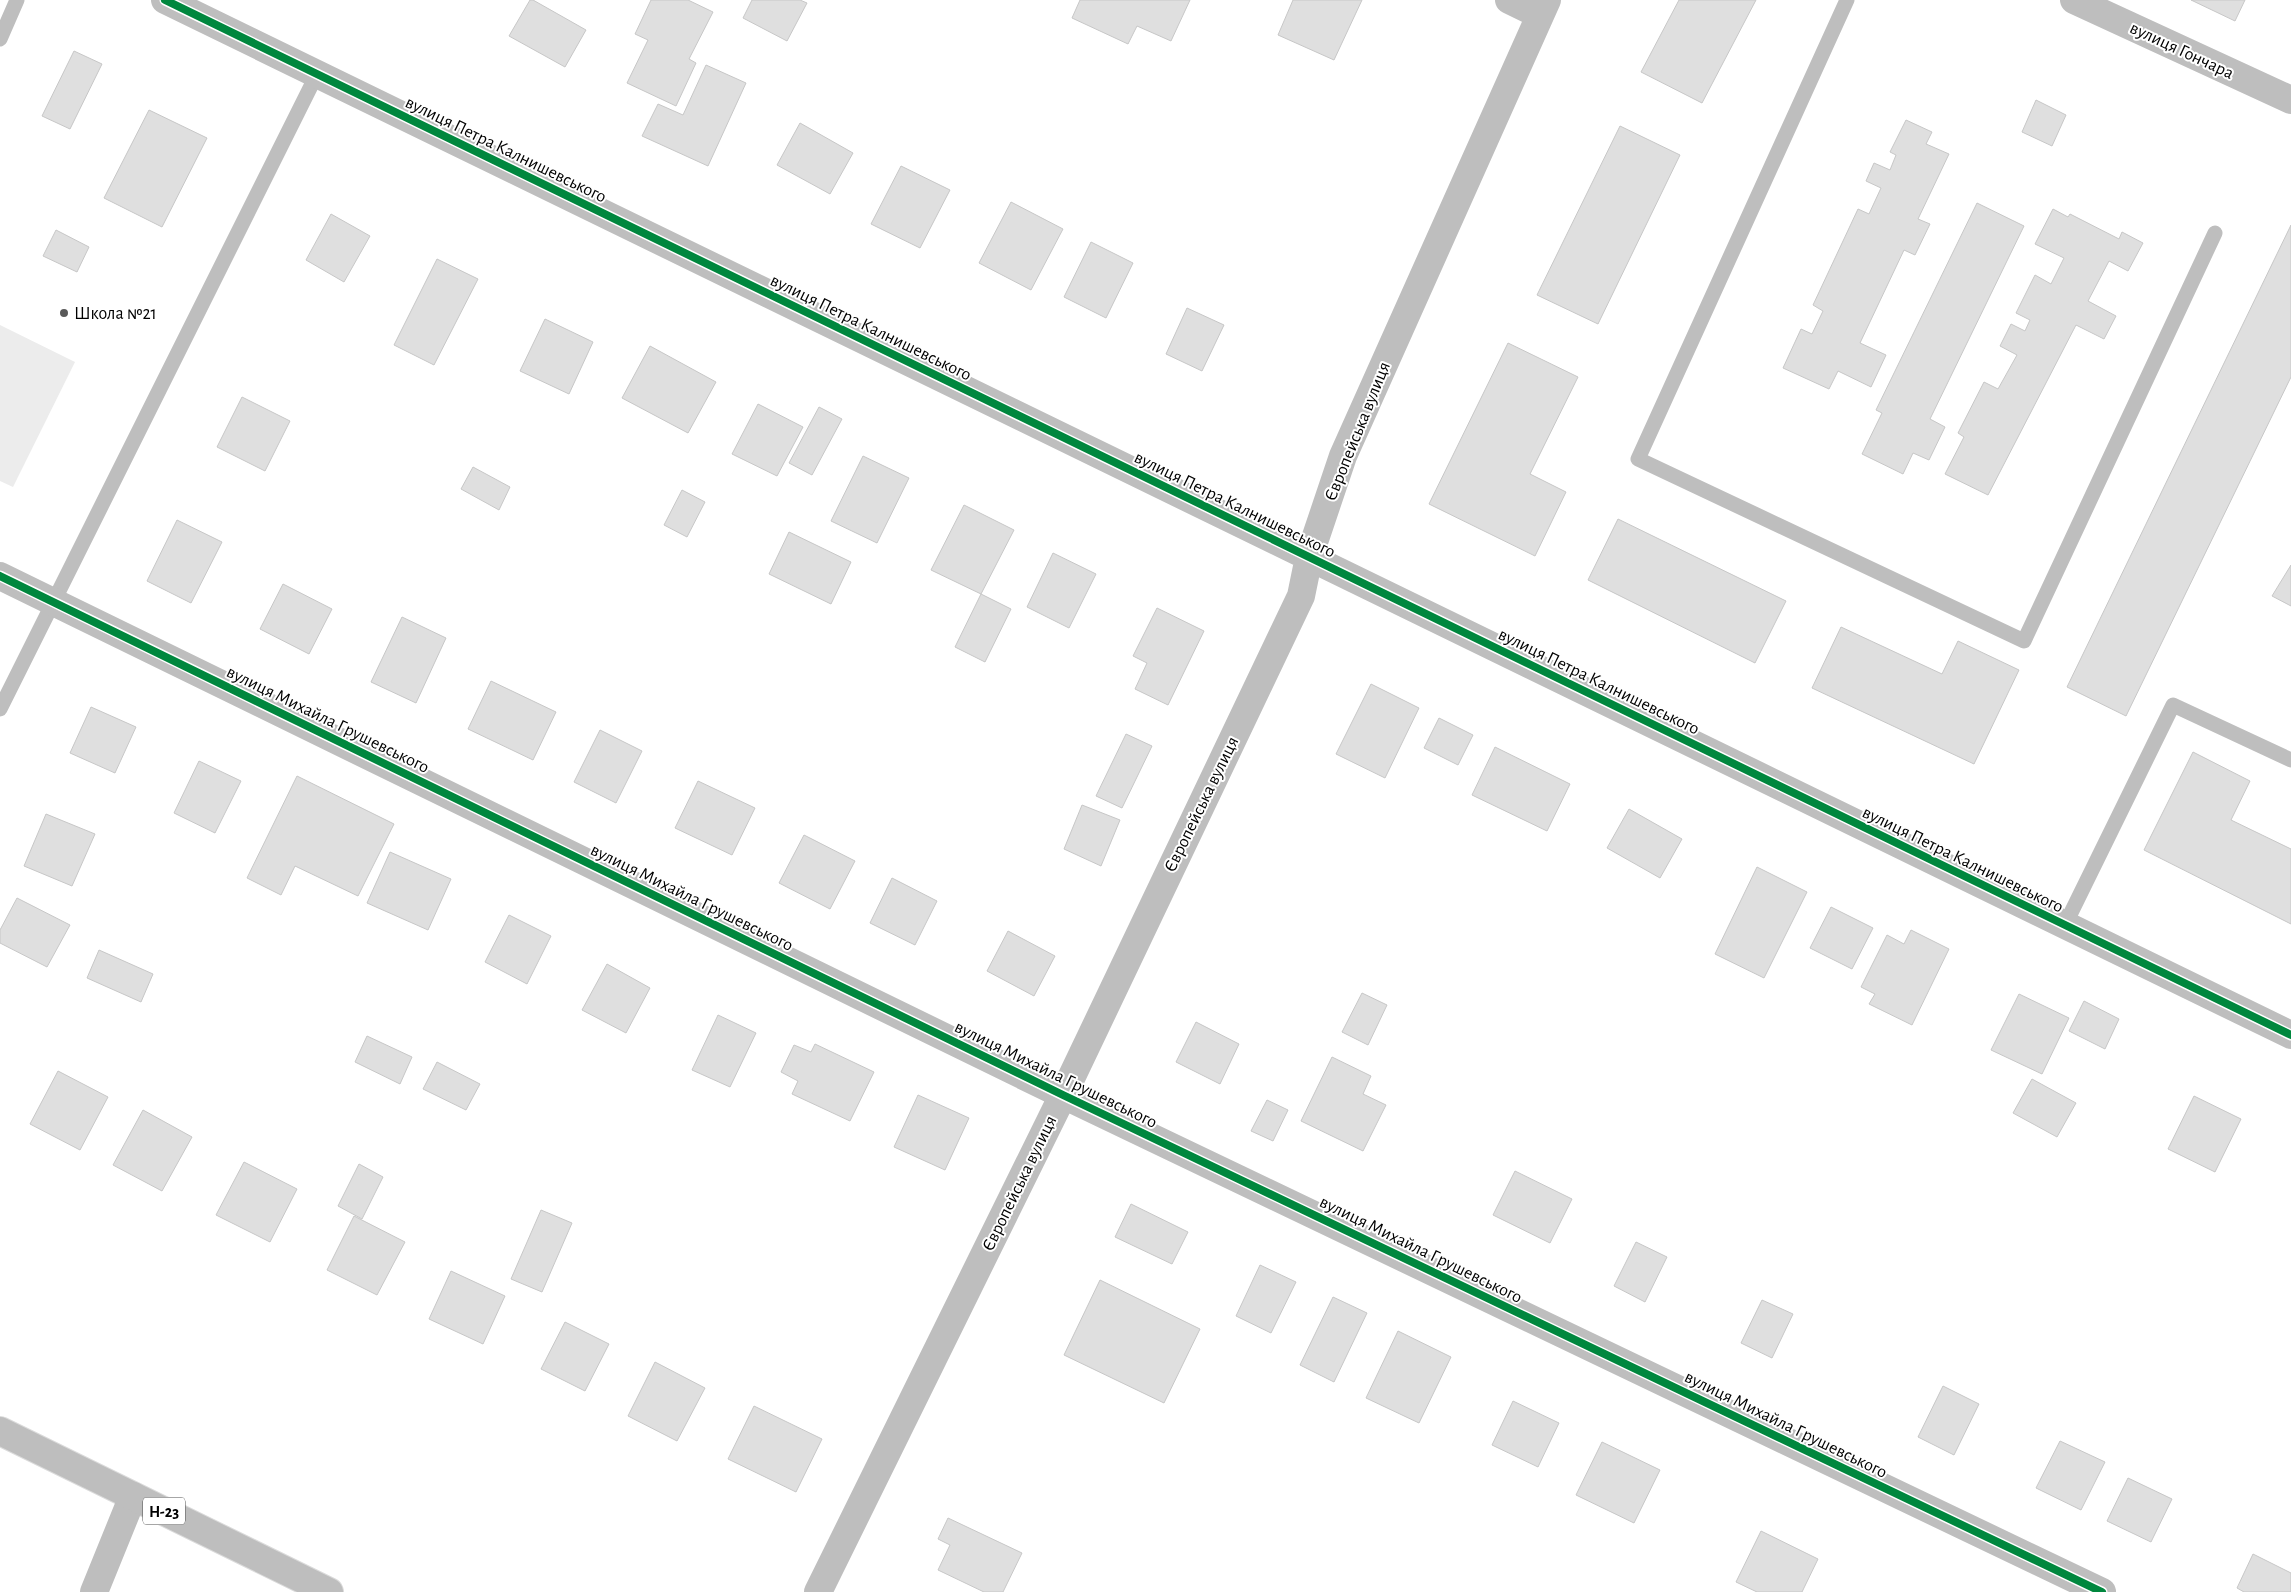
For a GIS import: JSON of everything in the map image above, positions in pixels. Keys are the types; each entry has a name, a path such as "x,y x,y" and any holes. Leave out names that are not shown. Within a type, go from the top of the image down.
{"street":[{"name":"вулиця Петра Калнишевського","path":"165,0 2291,1035"},
{"path":"1509,0 1543,7"},
{"name":"вулиця Гончара","path":"2074,0 2291,100"},
{"name":"Європейська вулиця","path":"818,1592 1062,1095 1301,596 1309,557 1343,456 1543,7"},
{"name":"вулиця Михайла Грушевського","path":"0,576 1062,1095 2102,1592"},
{"name":"Н-23","path":"0,1431 329,1592"},
{"path":"94,1592 133,1496"}],"lane":[{"path":"0,39 17,0"},
{"path":"1847,0 1638,459 2024,641 2216,233"},
{"path":"0,709 52,600 317,74"},
{"path":"2065,925 2173,705 2291,760"}],"shaded area":[{"path":"0,325 75,362 13,487 0,481"}],"building":[{"path":"530,0 586,30 565,67 509,36"},
{"path":"651,0 688,0 713,12 689,59 696,63 676,106 627,83 648,40 635,34"},
{"path":"752,0 800,0 807,3 787,41 743,18"},
{"path":"1080,0 1190,0 1171,41 1137,26 1128,44 1072,18"},
{"path":"1293,0 1362,0 1334,60 1278,35"},
{"path":"1679,0 1756,0 1702,103 1641,72"},
{"path":"2191,0 2245,0 2235,21"},
{"path":"74,51 102,64 70,129 42,116"},
{"path":"706,65 746,83 708,166 642,136 658,104 683,115"},
{"path":"2036,100 2066,115 2052,146 2022,132"},
{"path":"149,110 207,138 162,227 104,198"},
{"path":"1906,120 1932,132 1926,144 1949,154 1918,219 1930,224 1915,255 1904,250 1860,343 1886,355 1871,387 1838,371 1829,389 1783,368 1801,329 1812,334 1823,311 1813,305 1858,209 1869,214 1881,188 1866,181 1874,163 1890,170 1896,155 1890,152"},
{"path":"800,123 853,153 830,194 777,165"},
{"path":"1620,126 1680,155 1598,324 1537,295"},
{"path":"901,166 950,190 920,248 871,224"},
{"path":"1011,202 1063,229 1031,290 979,263"},
{"path":"1977,203 2024,226 1930,419 1945,427 1929,460 1913,453 1903,474 1862,454 1882,413 1876,410"},
{"path":"2053,209 2068,217 2070,214 2119,239 2122,232 2143,243 2128,271 2109,261 2088,301 2116,316 2104,339 2076,325 1988,495 1945,474 1964,437 1958,433 1984,382 1998,389 2017,355 2000,346 2011,324 2025,331 2030,320 2016,313 2035,275 2051,284 2064,258 2035,244"},
{"path":"331,214 370,236 344,282 306,260"},
{"path":"2291,225 2291,377 2126,716 2067,687"},
{"path":"56,230 89,247 77,272 43,256"},
{"path":"1091,242 1133,263 1106,318 1064,297"},
{"path":"437,259 478,279 434,365 394,345"},
{"path":"1187,308 1224,325 1202,371 1166,354"},
{"path":"545,319 593,342 569,394 520,371"},
{"path":"1508,343 1578,377 1530,474 1566,492 1535,556 1429,504"},
{"path":"650,346 716,382 688,433 622,398"},
{"path":"242,397 290,421 265,471 217,447"},
{"path":"758,404 803,427 777,476 732,454"},
{"path":"819,407 842,419 812,475 789,463"},
{"path":"863,456 909,478 877,543 831,521"},
{"path":"473,467 510,487 499,510 461,489"},
{"path":"682,490 705,502 687,537 664,525"},
{"path":"964,505 1014,530 981,594 931,570"},
{"path":"1618,519 1786,601 1755,663 1588,580"},
{"path":"177,520 222,542 191,603 147,581"},
{"path":"789,532 851,562 831,604 769,574"},
{"path":"1053,553 1096,574 1069,628 1027,607"},
{"path":"2291,565 2291,606 2272,596"},
{"path":"283,584 332,609 309,654 260,629"},
{"path":"981,594 1011,609 985,662 955,647"},
{"path":"1157,608 1204,631 1168,705 1135,689 1147,663 1133,656"},
{"path":"402,617 446,638 416,703 371,682"},
{"path":"1841,627 1942,674 1958,641 2019,670 1974,764 1812,688"},
{"path":"491,681 556,712 533,760 468,729"},
{"path":"1371,684 1419,708 1385,778 1336,754"},
{"path":"91,707 136,727 115,773 70,753"},
{"path":"1439,718 1473,735 1458,765 1424,748"},
{"path":"600,730 642,751 616,803 574,782"},
{"path":"1126,734 1152,746 1122,808 1096,796"},
{"path":"1495,747 1570,784 1547,831 1472,795"},
{"path":"2193,752 2250,781 2231,820 2291,849 2291,924 2144,850"},
{"path":"199,761 241,781 215,833 174,813"},
{"path":"297,776 394,824 358,896 295,866 281,895 247,878"},
{"path":"698,781 755,808 732,855 675,828"},
{"path":"1082,805 1120,820 1101,866 1064,849"},
{"path":"1629,809 1682,839 1660,878 1607,848"},
{"path":"46,814 95,834 72,886 24,866"},
{"path":"804,835 855,861 830,909 779,883"},
{"path":"390,852 451,879 428,930 367,903"},
{"path":"1757,867 1807,892 1764,978 1715,954"},
{"path":"892,878 937,901 915,945 870,923"},
{"path":"17,898 70,925 47,967 0,943 0,930"},
{"path":"1831,907 1873,928 1852,969 1810,948"},
{"path":"509,915 551,936 527,984 485,962"},
{"path":"1911,930 1949,949 1912,1025 1869,1004 1875,994 1861,987 1887,935 1904,944"},
{"path":"1008,931 1055,956 1034,996 987,971"},
{"path":"99,950 153,974 141,1002 87,978"},
{"path":"607,964 650,988 626,1033 582,1010"},
{"path":"1362,993 1387,1005 1368,1045 1342,1032"},
{"path":"2019,994 2069,1018 2042,1074 1991,1050"},
{"path":"2084,1001 2119,1019 2105,1049 2069,1031"},
{"path":"718,1015 756,1033 730,1087 692,1070"},
{"path":"1196,1022 1239,1044 1220,1084 1176,1062"},
{"path":"367,1036 412,1057 400,1084 355,1062"},
{"path":"815,1044 874,1072 850,1121 792,1094 798,1081 781,1072 794,1045 811,1052"},
{"path":"1332,1057 1371,1076 1363,1094 1386,1105 1363,1151 1301,1121"},
{"path":"437,1062 480,1084 466,1110 423,1089"},
{"path":"58,1071 108,1097 80,1150 30,1124"},
{"path":"2032,1079 2076,1103 2057,1137 2013,1113"},
{"path":"918,1095 969,1118 945,1170 894,1147"},
{"path":"2194,1096 2241,1119 2215,1172 2168,1149"},
{"path":"1267,1100 1288,1110 1273,1141 1251,1131"},
{"path":"143,1110 192,1137 162,1191 113,1165"},
{"path":"244,1162 297,1189 270,1242 216,1215"},
{"path":"359,1164 383,1177 362,1219 338,1206"},
{"path":"1515,1171 1572,1199 1550,1243 1493,1215"},
{"path":"1131,1204 1188,1232 1172,1264 1115,1237"},
{"path":"541,1210 572,1223 542,1292 511,1279"},
{"path":"354,1216 405,1242 377,1295 327,1270"},
{"path":"1636,1242 1667,1257 1645,1302 1614,1286"},
{"path":"1260,1265 1296,1282 1271,1333 1236,1316"},
{"path":"451,1271 505,1296 483,1344 429,1319"},
{"path":"1100,1280 1200,1329 1164,1403 1064,1355"},
{"path":"1333,1297 1367,1313 1334,1382 1300,1365"},
{"path":"1762,1300 1793,1314 1772,1358 1741,1343"},
{"path":"565,1322 609,1344 585,1391 541,1369"},
{"path":"1398,1331 1451,1357 1419,1423 1366,1398"},
{"path":"655,1362 705,1388 677,1441 628,1416"},
{"path":"1943,1386 1979,1404 1954,1455 1918,1437"},
{"path":"1513,1401 1559,1423 1538,1467 1492,1445"},
{"path":"754,1406 822,1439 796,1492 728,1459"},
{"path":"2060,1441 2105,1462 2081,1510 2036,1488"},
{"path":"1602,1442 1660,1470 1634,1523 1576,1495"},
{"path":"2128,1478 2172,1499 2151,1542 2107,1521"},
{"path":"948,1518 1022,1553 1003,1592 984,1592 938,1570 950,1545 938,1539"},
{"path":"1761,1531 1818,1559 1802,1592 1757,1592 1736,1582"},
{"path":"2253,1554 2291,1573 2291,1592 2244,1592 2237,1588"}],"cycle path":[{"path":"165,0 2291,1035"},
{"path":"0,576 1063,1095 2102,1592"}],"place":[{"name":"Школа №21","path":"64,313"}]}
